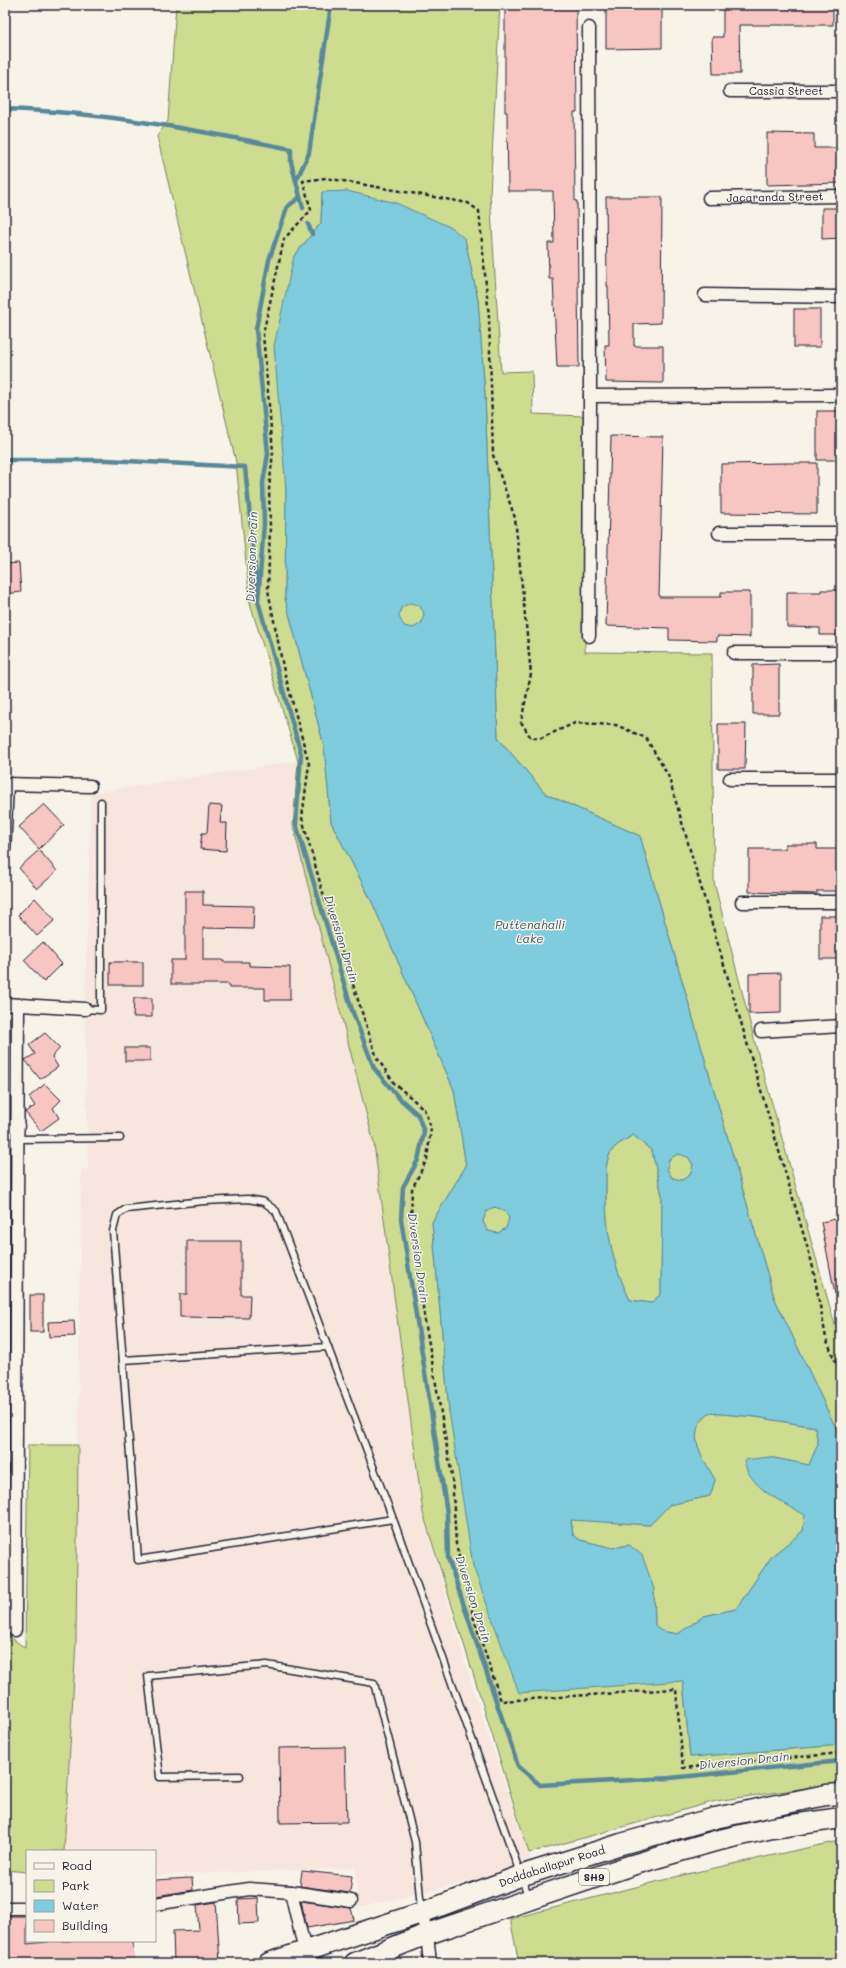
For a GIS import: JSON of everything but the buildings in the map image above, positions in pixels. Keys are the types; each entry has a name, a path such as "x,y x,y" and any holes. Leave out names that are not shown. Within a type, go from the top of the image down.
{"main road":[{"name":"Doddaballapur Road","path":"269,1963 421,1913 520,1876 715,1818 818,1797 841,1794"},
{"name":"Doddaballapur Road","path":"355,1963 427,1934 632,1865 715,1841 772,1828 841,1818"}],"street":[{"path":"589,28 589,636"},
{"name":"Cassia Street","path":"730,92 841,91"},
{"name":"Jacaranda Street","path":"709,198 841,196"},
{"path":"705,295 841,297"},
{"path":"590,396 841,395"},
{"path":"718,533 841,532"},
{"path":"734,653 841,653"},
{"path":"730,779 841,779"},
{"path":"8,784 90,786"},
{"path":"742,902 841,902"},
{"path":"5,1004 85,1009"},
{"path":"5,1622 15,1630 11,1392 11,1214 18,1139 18,1005"},
{"path":"761,1031 841,1026"},
{"path":"5,1126 18,1126"},
{"path":"156,1904 248,1889 291,1892 351,1901"},
{"path":"291,1892 305,1951"},
{"path":"5,1908 26,1908"},
{"path":"421,1913 427,1934 430,1963"}],"lane":[{"path":"7,852 8,784"},
{"path":"85,1009 101,1010 101,802"},
{"path":"18,1139 120,1138"},
{"path":"393,1519 138,1560 114,1231 117,1215 126,1209 204,1201 248,1199 264,1202 276,1210 393,1519 520,1876 530,1899"},
{"path":"123,1360 328,1347"},
{"path":"240,1776 160,1777 148,1676 267,1665 374,1683 415,1842 421,1913"}],"path":[{"path":"841,1376 826,1338 812,1263 668,775 646,738 616,725 575,723 541,738 530,738 521,722 531,674 515,518 493,455 489,317 479,211 468,203 326,178 303,180 311,210 284,239 262,334 273,452 269,489 270,527 268,590 283,667 310,764 302,818 322,890 376,1058 394,1083 424,1109 431,1128 427,1159 412,1189 410,1220 425,1321 452,1476 456,1544 474,1619 501,1701 676,1689 683,1768 841,1753"}],"shaded area":[{"path":"298,761 293,826 374,1144 423,1513 475,1696 532,1863 483,1878 358,1908 355,1868 156,1875 156,1850 64,1850 76,1642 81,1170 88,1169 85,1000 91,793"}],"green space":[{"path":"176,5 500,5 490,194 501,372 532,371 533,414 584,416 585,652 712,653 714,882 758,1054 841,1346 841,1439 774,1297 640,836 546,794 498,738 485,394 478,300 465,239 322,192 321,223 294,256 286,490 285,598 324,746 331,822 372,902 454,1090 466,1166 432,1222 449,1411 683,1681 690,1757 841,1745 841,1783 716,1801 529,1853 423,1513 374,1144 293,826 298,761 250,603 236,462 157,136 168,121"},
{"path":"411,602 420,606 424,615 420,624 411,628 402,624 398,615 402,606"},
{"path":"633,1135 652,1151 662,1195 661,1294 651,1303 630,1300 618,1271 610,1244 608,1229 606,1200 607,1161 610,1153 615,1147"},
{"path":"680,1154 689,1158 693,1167 689,1176 680,1180 671,1176 667,1167 671,1158"},
{"path":"496,1207 505,1211 509,1220 505,1229 496,1233 487,1229 483,1220 487,1211"},
{"path":"710,1413 756,1417 815,1427 818,1444 809,1465 769,1457 764,1491 806,1515 803,1531 772,1556 736,1609 704,1616 678,1634 661,1631 655,1625 654,1589 629,1545 613,1548 580,1540 573,1535 571,1519 650,1525 669,1505 710,1496 715,1480 698,1448 696,1434 700,1423"},
{"path":"28,1445 78,1445 76,1642 64,1850 26,1850 26,1872 5,1870 5,1633 25,1648"},
{"path":"834,1842 841,1842 841,1963 519,1963 510,1919 687,1874"}],"water":[{"name":"Puttenahalli Lake","path":"347,191 396,203 452,228 465,239 478,300 485,394 498,738 546,794 640,836 774,1297 841,1439 841,1745 690,1757 683,1681 519,1693 473,1566 449,1411 432,1222 466,1166 454,1090 372,902 331,822 324,746 285,598 286,490 274,346 294,256 321,223 322,192","holes":["410,603 419,605 424,613 422,623 413,628 404,626 399,617 401,608","633,1135 652,1151 662,1195 661,1294 651,1303 630,1300 623,1286 610,1244 606,1200 606,1170 610,1153 620,1143","678,1154 688,1157 693,1165 690,1175 682,1180 672,1178 667,1169 669,1159","494,1207 504,1210 509,1218 506,1228 498,1233 488,1231 483,1222 486,1212","710,1413 756,1417 815,1427 818,1444 809,1465 769,1457 744,1460 747,1470 760,1487 777,1500 805,1515 803,1531 772,1556 736,1609 704,1616 678,1634 661,1631 655,1625 654,1589 642,1555 629,1545 613,1548 580,1540 573,1535 571,1520 650,1525 669,1505 710,1496 715,1480 698,1448 696,1434 701,1421"]}],"waterway":[{"path":"296,181 309,153 331,5"},
{"path":"5,109 77,114 149,123 291,149 291,162 303,208"},
{"name":"Diversion Drain","path":"300,197 287,207 269,260 256,329 268,454 263,483 264,524 258,601 301,754 296,824 352,1010 374,1068 398,1097 418,1115 424,1132 418,1160 403,1187 401,1219 447,1513 448,1558 518,1766 540,1785 670,1778 841,1761"},
{"path":"308,224 312,234"},
{"path":"5,460 107,460 245,467 257,588"}]}
